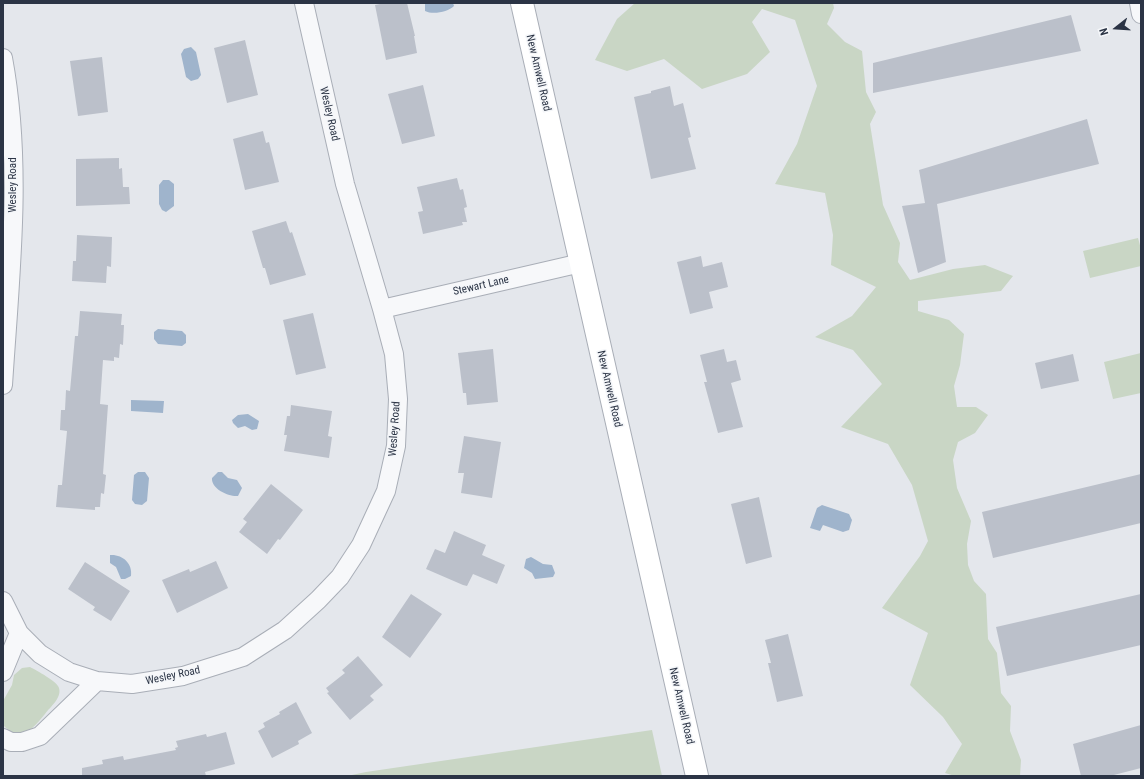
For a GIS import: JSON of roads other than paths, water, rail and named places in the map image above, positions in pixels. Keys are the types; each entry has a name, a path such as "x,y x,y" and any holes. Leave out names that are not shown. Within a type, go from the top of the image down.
{"street":[{"name":"Wesley Road","path":"3,601 19,633 40,654 69,672 97,681 132,684 183,676 243,657 285,630 318,600 340,577 361,546 386,491 396,446 398,392 394,354 345,184 304,3"},
{"name":"New Amwell Road","path":"522,3 697,776"},
{"path":"1139,3 1141,14"},
{"name":"Wesley Road","path":"3,58 7,77 12,139 14,204 3,385"},
{"name":"Stewart Lane","path":"382,310 581,263"},
{"path":"3,672 19,633"},
{"path":"3,738 11,742 22,742 40,736 97,681"}],"water":[{"path":"425,3 453,3 454,6 444,11 432,13 425,11"},
{"path":"191,47 196,52 201,75 198,79 191,81 186,77 181,54 184,49"},
{"path":"163,180 169,180 174,184 174,206 166,212 162,210 159,204 159,185"},
{"path":"158,329 182,331 186,335 186,343 182,346 158,344 154,339 154,332"},
{"path":"131,400 164,401 163,413 131,411"},
{"path":"248,414 259,421 257,429 252,430 245,426 238,428 233,423 232,420 238,415"},
{"path":"138,472 145,472 149,478 147,501 142,505 135,504 132,500 134,475"},
{"path":"218,472 222,472 228,478 237,480 242,488 238,496 221,492 214,486 212,478"},
{"path":"822,505 849,514 852,520 849,530 843,532 823,525 820,531 810,528 817,508"},
{"path":"110,555 119,556 126,560 130,567 131,576 121,579 116,567 110,563"},
{"path":"531,557 543,564 552,565 555,573 553,577 535,579 532,573 524,568 526,559"}]}
